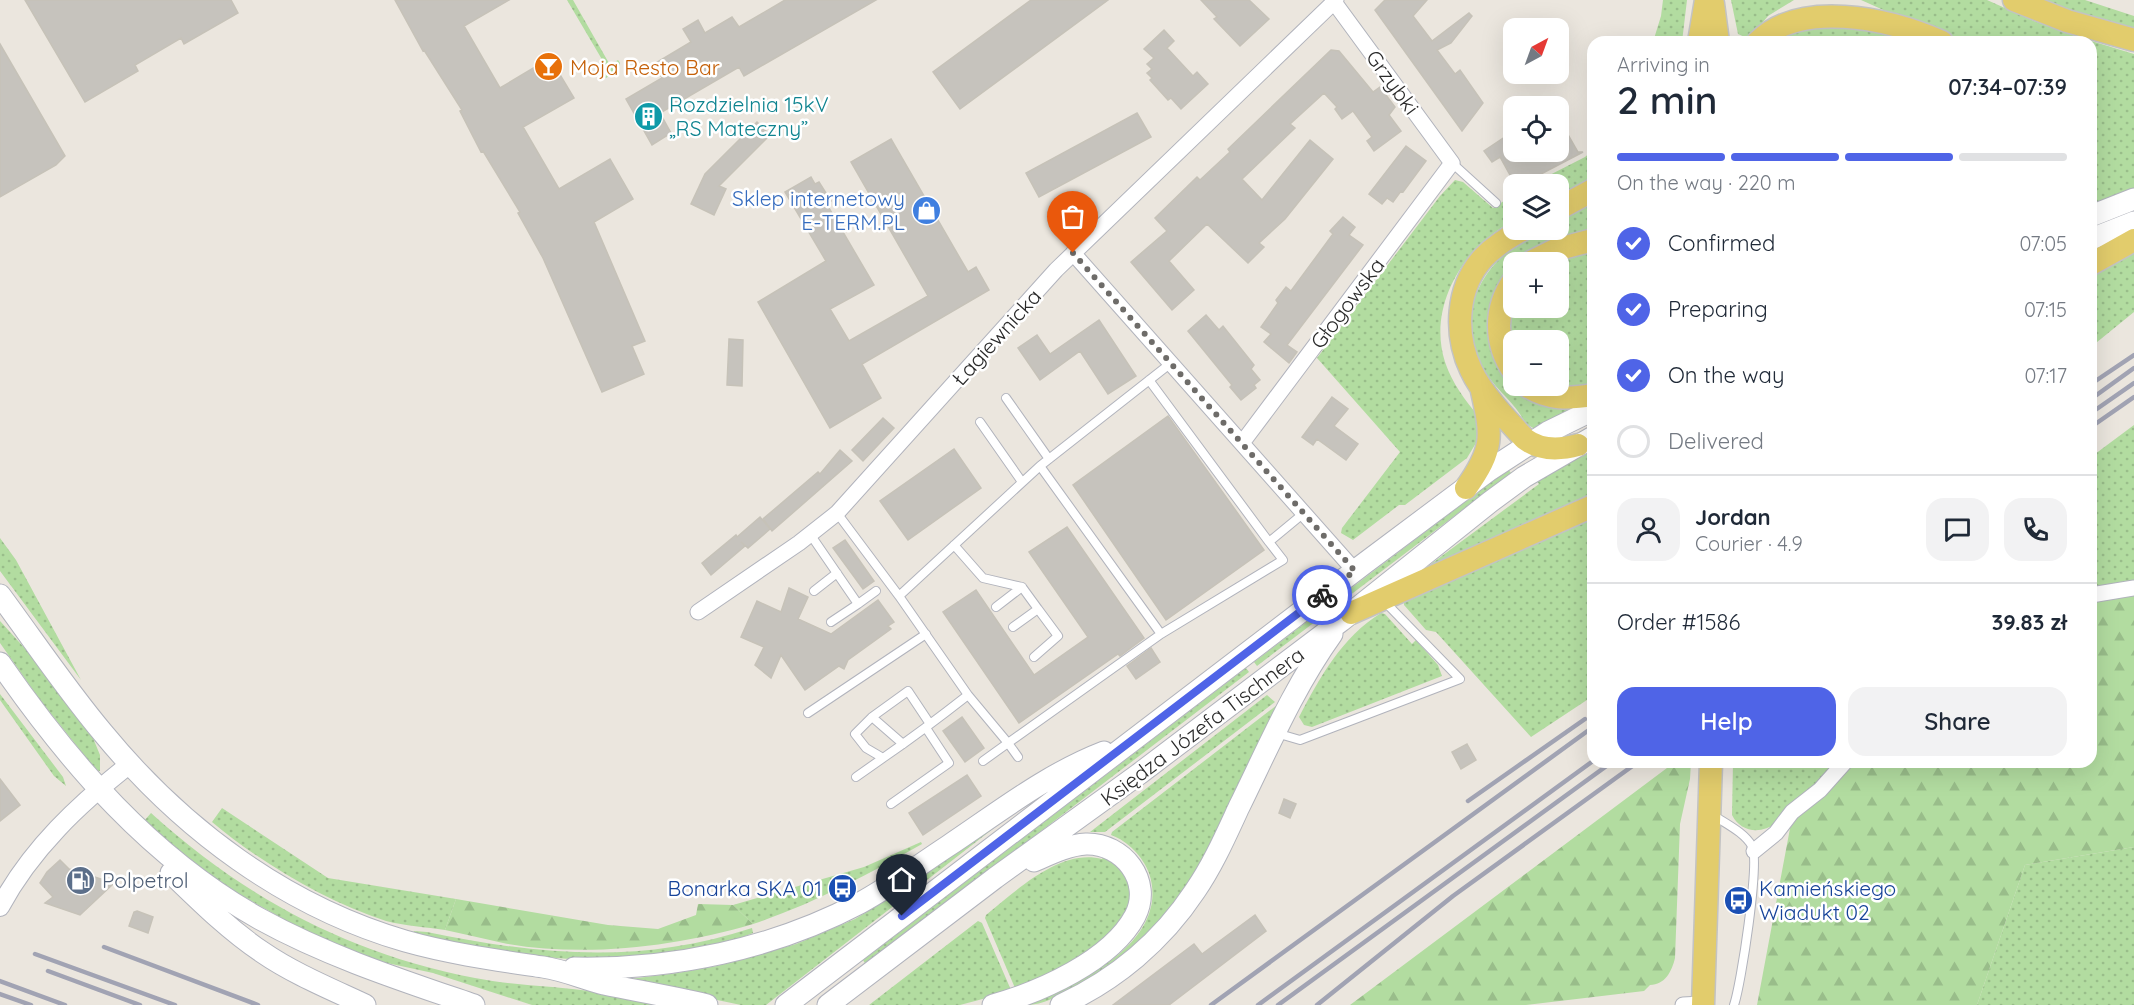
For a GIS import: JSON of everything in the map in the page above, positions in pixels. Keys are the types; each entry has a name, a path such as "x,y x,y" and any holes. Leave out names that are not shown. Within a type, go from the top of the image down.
{"main road":[{"path":"1700,36 1706,0"},
{"path":"1712,0 1717,36"},
{"path":"2014,0 2067,21 2134,40"},
{"path":"1762,36 1780,16 1804,4 1821,1 1840,2 1869,10 1928,36"},
{"path":"1569,203 1587,193"},
{"path":"2097,214 2134,199"},
{"path":"2097,237 2134,222"},
{"path":"1506,240 1484,257 1465,288 1461,315 1461,340 1470,369 1481,387 1516,430 1530,443 1552,449 1586,441"},
{"path":"2097,261 2134,240"},
{"path":"1551,252 1587,242"},
{"path":"1503,302 1498,325 1503,349"},
{"path":"1466,488 1485,455 1490,435 1481,387"},
{"path":"1547,396 1575,398 1587,396"},
{"name":"Księdza Józefa Tischnera","path":"786,1005 1466,488 1530,443 1587,413"},
{"name":"Księdza Józefa Tischnera","path":"828,1005 1346,617 1498,496 1532,472 1586,441"},
{"path":"1061,1005 1121,970 1147,948 1195,892 1275,732 1318,654 1346,617 1587,509"},
{"path":"0,595 81,706 130,764 167,802 213,841 259,875 314,905 372,930 414,943 478,958 545,967 622,968 699,958 739,949 807,927 874,894 1053,775 1090,757 1132,741"},
{"path":"0,663 73,760 98,789 141,832 197,879 261,919 332,953 474,1005"},
{"path":"1697,1005 1711,768"},
{"path":"141,832 165,868 238,935 263,953 300,974 365,1005"},
{"path":"993,1005 1057,982 1098,955 1128,927 1138,909 1141,892 1136,874 1125,859 1111,848 1096,844 1070,846 995,878"},
{"path":"545,967 670,1000 706,1005"}],"street":[{"name":"Grzybki","path":"1335,1 1452,163"},
{"name":"Łagiewnicka","path":"698,612 837,513 1073,253 1335,1"},
{"name":"Głogowska","path":"1242,443 1452,163"},
{"path":"1073,253 1355,571"},
{"path":"2097,594 2134,588"},
{"path":"2,899 24,867 76,808 130,764"},
{"path":"1754,851 1776,833 1792,812 1820,790 1840,768"}],"lane":[{"path":"1452,163 1496,203"},
{"path":"899,596 1040,466 1172,362"},
{"path":"983,762 1161,634 1283,560 1149,380"},
{"path":"1006,398 1049,459"},
{"path":"980,422 1022,482"},
{"path":"1040,466 1161,634"},
{"path":"837,513 899,596 968,695 1018,757"},
{"path":"1269,542 1304,513"},
{"path":"810,534 858,604"},
{"path":"954,546 983,578 1022,587 1058,636 1034,657"},
{"path":"814,591 837,573"},
{"path":"996,606 1022,587"},
{"path":"831,622 876,591"},
{"path":"1275,732 1300,740 1460,679 1382,599"},
{"path":"1013,627 1038,609"},
{"path":"808,713 926,634"},
{"path":"883,758 866,748 855,734 872,717 908,691 949,763 891,804"},
{"path":"856,777 968,695"},
{"path":"872,717 903,744"},
{"path":"1709,813 1740,833 1747,839 1754,851 1746,944 1734,1005"}],"green space":[{"path":"567,0 573,0 610,65 618,60 620,63 618,70 606,78 597,74 607,68"},
{"path":"1663,0 1687,0 1683,36 1655,36"},
{"path":"1731,0 1794,0 1768,16 1751,36 1738,34"},
{"path":"1861,0 1987,0 2075,36 1942,36"},
{"path":"2026,0 2085,0 2134,16 2134,36"},
{"path":"1798,16 1896,36 1774,36"},
{"path":"2097,43 2134,54 2134,192 2097,206"},
{"path":"1587,155 1587,182 1569,192 1569,174 1552,174"},
{"path":"1455,180 1463,182 1493,208 1503,202 1503,227 1479,246 1465,262 1446,299 1441,320 1441,341 1448,370 1459,391 1479,417 1476,443 1467,458 1405,505 1399,505 1353,540 1341,533 1342,528 1400,452 1317,358 1440,196"},
{"path":"1587,204 1587,232 1569,239 1569,214"},
{"path":"1521,240 1565,240 1532,252 1507,252"},
{"path":"2134,248 2134,312 2097,342 2097,267"},
{"path":"1587,249 1587,387 1569,388 1569,330 1510,330 1511,318 1569,318 1569,254"},
{"path":"1503,255 1503,278 1500,282 1504,330 1503,394 1483,370 1473,344 1471,328 1475,298 1489,271"},
{"path":"1505,396 1526,396 1568,410 1535,429 1526,424"},
{"path":"2134,425 2134,584 2097,589 2097,453"},
{"path":"1587,450 1587,501 1434,569 1431,564 1539,484 1536,480"},
{"path":"1508,469 1511,473 1257,666 1254,662"},
{"path":"1587,521 1587,700 1531,737 1436,632 1426,630 1404,605 1404,602 1571,525"},
{"path":"0,538 16,560 81,680 0,571"},
{"path":"2134,592 2134,847 2025,865 1977,1005 1757,1005 1791,823 1845,768 2097,768 2097,599"},
{"path":"1381,613 1385,614 1412,644 1416,640 1438,665 1442,676 1312,727 1304,725 1299,717 1333,659 1355,634"},
{"path":"0,621 30,654 93,738 100,755 100,771 96,770 40,700 0,643"},
{"path":"1246,668 1249,672 866,965 863,960"},
{"path":"0,694 63,777 66,786 54,776 0,700"},
{"path":"1267,695 1275,702 1105,832 1090,832"},
{"path":"1277,705 1265,735 1206,855 1193,878 1168,911 1140,941 1091,978 1056,997 1027,1005 1093,973 1133,940 1147,920 1152,898 1149,873 1134,850 1111,835 1112,832"},
{"path":"1667,768 1691,768 1680,824 1675,958 1670,972 1660,983 1650,985 1644,991 1526,1005 1350,1005"},
{"path":"1733,768 1834,768 1771,827 1752,830 1741,825 1732,815"},
{"path":"222,808 328,878 456,899 445,930 386,921 317,892 251,852 212,822"},
{"path":"151,813 187,844 262,896 342,938 384,954 429,968 475,978 605,993 659,1005 532,1005 433,973 387,963 350,951 303,930 230,889 186,857 144,821"},
{"path":"1003,821 766,1005 741,1005 622,980 717,966 796,944 820,934 855,919 893,896"},
{"path":"921,842 922,844 881,867 839,888 753,924 733,905 864,867"},
{"path":"2134,847 2134,1005 1977,1005 2025,865"},
{"path":"1104,855 1117,862 1131,887 1130,902 1120,924 1080,960 1015,988 985,918 986,915 1025,884 1055,866 1086,857 1102,859"},
{"path":"456,899 608,925 658,929 696,915 698,904 733,905 753,924 661,944 597,950 565,950 503,943 445,930"},
{"path":"978,921 982,923 1011,990 1009,992 960,1005 869,1005"},
{"path":"752,928 753,933 730,942 680,953 583,960 504,954 413,933 414,931 427,932 509,946 590,953 629,952 670,947 710,940"}],"building":[{"path":"25,0 231,0 238,13 184,44 181,38 135,65 138,71 85,102"},
{"path":"395,0 509,0 464,26 500,88 550,58 574,98 523,127 559,189 610,159 633,199 594,222 645,341 632,346 644,374 602,392 543,258 518,213 520,212 483,151 481,152 460,111 462,110 423,51"},
{"path":"785,0 876,0 744,76 739,67 660,113 671,133 652,145 626,99 662,78 654,64 691,42 683,29 698,20 705,33 732,17 739,27"},
{"path":"1031,0 1108,0 960,109 933,72"},
{"path":"1201,0 1249,0 1269,19 1240,46 1214,19 1217,17"},
{"path":"1385,0 1427,0 1413,16 1432,41 1469,13 1472,16 1451,43 1437,50 1455,74 1460,70 1483,103 1462,131 1375,10"},
{"path":"1164,30 1174,41 1167,48 1193,76 1197,72 1208,84 1181,109 1171,98 1168,100 1150,80 1152,78 1147,73 1152,69 1147,64 1154,58 1144,49"},
{"path":"0,44 65,156 56,165 0,197"},
{"path":"1331,50 1339,51 1373,92 1380,87 1395,107 1389,115 1401,131 1374,151 1367,141 1372,137 1353,111 1342,119 1335,109 1337,107 1324,93 1290,124 1295,128 1242,179 1262,200 1310,140 1333,159 1285,219 1259,243 1264,247 1248,263 1207,224 1169,261 1194,290 1172,310 1131,262 1167,231 1155,218 1197,177 1200,180 1230,152 1228,149"},
{"path":"1137,113 1151,137 1039,197 1026,173"},
{"path":"757,122 770,135 719,186 726,189 714,215 691,204 705,174"},
{"path":"1569,136 1578,152 1583,152 1569,159"},
{"path":"1503,138 1503,162 1564,162 1541,174 1509,174 1500,157 1492,162 1484,151"},
{"path":"891,139 968,272 976,267 989,290 862,364 881,398 830,428 758,302 826,261 785,192 811,177 815,184 819,182 831,201 826,203 874,285 830,309 849,341 928,296 851,162"},
{"path":"1406,146 1426,161 1393,202 1387,198 1382,204 1369,194"},
{"path":"1343,217 1355,227 1349,235 1363,245 1287,345 1297,352 1289,363 1264,342 1271,334 1261,327 1278,303 1276,300 1286,287 1291,291 1333,234 1330,231"},
{"path":"1206,315 1219,330 1223,326 1254,365 1251,369 1260,380 1254,385 1256,388 1241,400 1230,387 1232,385 1188,331"},
{"path":"1099,320 1136,376 1108,394 1080,351 1040,380 1018,348 1037,335 1050,354"},
{"path":"729,339 743,340 742,386 727,385"},
{"path":"1332,397 1348,409 1334,426 1358,444 1346,460 1317,439 1313,445 1302,437"},
{"path":"1168,416 1264,550 1166,620 1073,485"},
{"path":"883,418 894,428 863,461 852,450"},
{"path":"954,449 981,488 908,540 880,501"},
{"path":"840,450 852,461 772,531 763,519 818,472 820,474"},
{"path":"760,517 770,529 748,548 741,542 745,546 711,575 702,563"},
{"path":"1067,527 1144,638 1019,723 943,612 976,590 1034,675 1088,637 1029,552"},
{"path":"845,540 874,581 863,589 833,548"},
{"path":"789,588 808,597 798,619 831,634 878,600 894,622 888,626 891,629 848,660 844,669 839,666 805,690 781,655 771,678 755,665 764,647 741,637 757,601 781,612"},
{"path":"1151,648 1160,662 1136,679 1127,666"},
{"path":"962,717 984,748 965,762 943,731"},
{"path":"1467,744 1476,760 1461,769 1452,752"},
{"path":"967,775 981,796 923,835 909,813"},
{"path":"0,779 20,805 0,821"},
{"path":"1284,799 1296,804 1290,818 1279,813"},
{"path":"60,860 69,869 114,883 80,915 45,903 53,897 40,883 47,872"},
{"path":"134,912 153,917 148,933 129,926"},
{"path":"1255,915 1266,931 1169,1005 1113,1005 1194,944 1202,954"}],"railway":[{"path":"2097,380 2134,355"},
{"path":"2097,395 2134,368"},
{"path":"2097,409 2134,383"},
{"path":"2097,423 2134,397"},
{"path":"1468,801 1585,719"},
{"path":"1211,1005 1587,731"},
{"path":"1258,1005 1587,765"},
{"path":"1278,1005 1604,768"},
{"path":"1317,1005 1453,896 1630,768"},
{"path":"104,947 258,1005"},
{"path":"35,954 175,1005"},
{"path":"48,971 140,1005"},
{"path":"0,981 65,1005"},
{"path":"0,994 31,1005"}],"way so far":[{"path":"1073,253 1355,571 1322,595"}],"place":[{"name":"Moja Resto Bar","path":"549,67"},
{"name":"Rozdzielnia 15kV „RS Mateczny”","path":"648,116"},
{"name":"Sklep internetowy E-TERM.PL","path":"926,210"},
{"name":"Polpetrol","path":"81,880"},
{"name":"Bonarka SKA 01","path":"843,888"},
{"name":"Kamieńskiego Wiadukt 02","path":"1738,900"}],"route":[{"path":"902,916 1322,595"}]}
